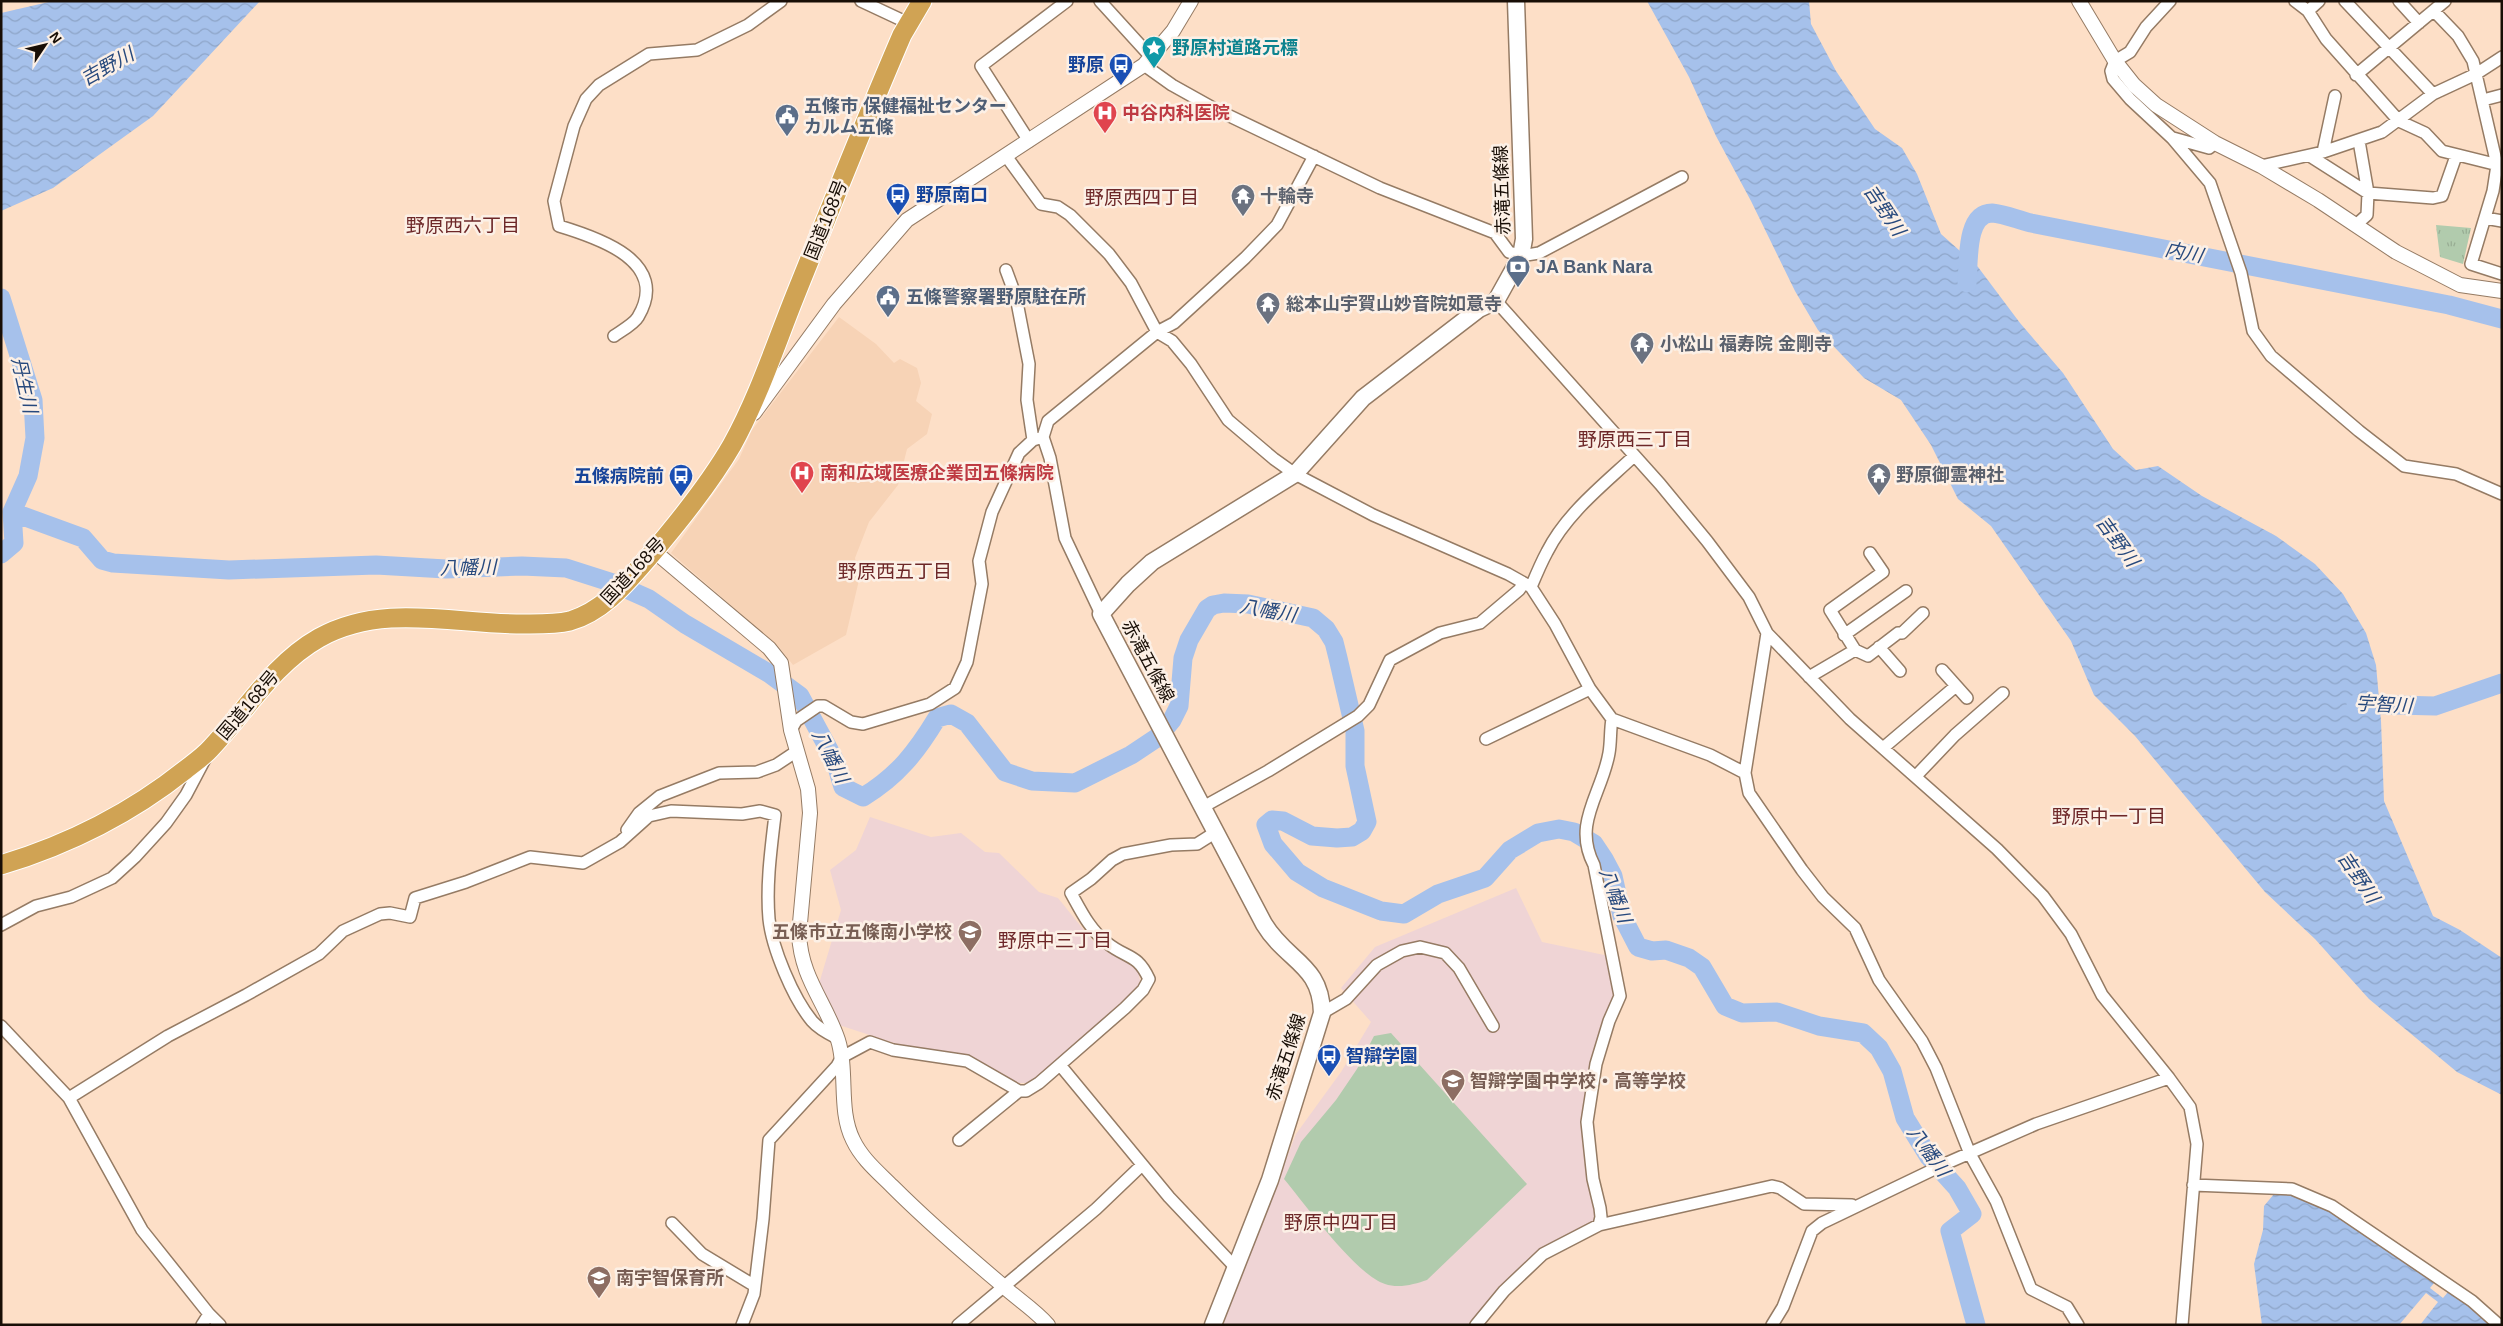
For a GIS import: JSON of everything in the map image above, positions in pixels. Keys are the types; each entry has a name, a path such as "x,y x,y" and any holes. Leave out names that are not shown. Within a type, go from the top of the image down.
{"highway":[{"name":"国道168号","path":"1,865 32,856 69,840 134,806 170,782 209,751 280,667 319,638 365,621 414,616 507,625 569,621 601,606 624,585 654,551 713,476 733,442 765,372 882,82 908,23 922,1"}],"main road":[{"name":"赤滝五條線","path":"1213,1325 1270,1180 1322,1013 1318,986 1309,971 1272,938 1101,614 1128,584 1152,562 1295,474 1354,407 1371,391 1479,309 1496,301 1521,256 1524,239 1516,1"}],"street":[{"path":"614,336 638,318 646,297 645,278 629,256 597,238 559,226 554,201 574,126 586,99 599,85 650,54 696,50 748,25 780,1"},
{"path":"861,1 908,23"},
{"path":"1029,141 982,66 1067,1"},
{"path":"1100,1 1148,61 1172,85 1215,109 1380,188 1495,234 1509,252 1521,256 1539,253 1682,177"},
{"path":"733,442 834,304 907,220 1148,61 1173,31 1191,1"},
{"path":"2079,1 2115,62 2134,85 2156,105 2215,143 2261,166 2357,224 2396,252 2460,285 2502,292"},
{"path":"2170,1 2159,6 2130,52 2115,62 2111,71 2113,80 2130,99 2172,138 2210,183 2241,273 2253,331 2271,356 2359,431 2404,466 2456,474 2502,494"},
{"path":"2296,1 2308,11 2326,39 2398,121 2425,133 2442,151 2456,156 2499,165"},
{"path":"2308,11 2319,1"},
{"path":"2345,1 2433,94"},
{"path":"2399,1 2419,23"},
{"path":"2356,75 2390,49 2445,1"},
{"path":"2434,11 2458,36 2473,61 2499,165 2471,264 2502,274"},
{"path":"2261,166 2310,156 2382,132 2433,94 2476,74 2502,57"},
{"path":"2483,100 2502,95"},
{"path":"2323,152 2335,96"},
{"path":"2172,138 2209,148 2215,143"},
{"path":"2357,224 2367,215 2368,192 2359,141"},
{"path":"1006,156 1041,204 1058,207 1070,215 1109,254 1131,283 1157,332 1172,341 1191,364 1228,420 1295,474 1373,515 1527,585 1555,624 1590,689 1612,718 1710,755 1745,773"},
{"path":"794,715 824,706 851,722 863,724 930,704 955,688 967,662 982,584 979,560 992,512 1019,453 1038,438 1048,421 1157,332 1174,323 1245,258 1277,225 1314,156"},
{"path":"2310,156 2368,192 2432,198 2442,196 2456,156"},
{"path":"2485,218 2502,221"},
{"path":"1006,270 1016,297 1030,364 1027,400 1038,438 1050,458 1065,538 1101,614"},
{"path":"1496,301 1707,541 1749,597 1767,633 1850,719 1997,849 2043,896 2071,934 2102,996 2169,1078 2190,1107 2195,1123 2197,1144 2182,1325"},
{"path":"1204,807 1268,771 1358,716 1369,704 1390,660 1440,634 1480,624 1527,585 1562,528 1596,491 1633,457"},
{"path":"654,551 769,648 781,663 794,715 791,730 808,789 810,813 799,934 800,952 803,966 837,1038 842,1057 846,1112 852,1140 865,1160 918,1212 1038,1314 1048,1325"},
{"path":"1870,553 1883,572 1830,610 1855,650 1868,656 1898,633 1902,633 1923,614"},
{"path":"1844,634 1906,591"},
{"path":"1767,633 1745,773 1749,793 1823,897 1855,928 1879,980 1922,1041 1936,1068 1970,1154 1996,1201 2031,1289 2067,1307 2078,1325"},
{"path":"1879,647 1900,671"},
{"path":"1809,677 1855,650"},
{"path":"1942,670 1967,698"},
{"path":"1883,748 1956,686"},
{"path":"1486,739 1590,689"},
{"path":"1916,776 1955,735 2003,693"},
{"path":"1599,1225 1601,1217 1592,1179 1587,1122 1596,1064 1609,1021 1620,996 1594,864 1586,849 1586,843 1588,810 1600,783 1610,752 1609,735 1612,718"},
{"path":"1,925 36,906 71,897 112,878 135,857 166,823 186,795 209,751"},
{"path":"620,842 639,812 660,796 719,773 757,772 776,765 797,751"},
{"path":"69,1098 168,1036 238,1000 318,954 343,931 380,914 390,913 410,918 415,898 466,882 530,857 584,863 620,842 649,816 670,811 742,814 760,811 775,815 770,854 769,919 776,950 812,1022 837,1038"},
{"path":"742,1325 754,1294 763,1219 769,1140 837,1066 842,1057 870,1042 893,1050 967,1061 1019,1091 1026,1091 1039,1083 1125,1008 1143,990 1149,979 1142,964 1107,943 1089,926 1071,893 1091,879 1112,860 1123,854 1171,845 1197,844 1216,832"},
{"path":"1322,1013 1346,999 1377,964 1402,950 1420,947 1445,953 1458,968 1493,1026"},
{"path":"1,1026 69,1098 142,1230 209,1314 220,1325"},
{"path":"1060,1065 1142,1165 1203,1235 1236,1268"},
{"path":"1772,1325 1782,1307 1812,1231 1822,1223 1856,1205 2036,1124 2169,1078"},
{"path":"959,1140 1019,1091"},
{"path":"958,1325 1096,1209 1142,1165"},
{"path":"2193,1185 2292,1189 2332,1206 2472,1302 2499,1325"},
{"path":"1476,1325 1504,1291 1543,1254 1599,1225 1772,1186 1780,1188 1804,1204 1856,1205"},
{"path":"672,1223 702,1254 755,1286"},
{"path":"202,1325 209,1314"}],"shaded area":[{"name":"南和広域医療企業団五條病院","path":"839,317 876,344 894,363 900,359 917,368 921,383 916,401 932,414 927,434 907,449 898,485 869,522 855,558 859,580 846,635 793,665 779,647 671,553 739,459 752,430"},
{"name":"五條市立五條南小学校","path":"870,817 931,837 961,833 985,852 999,853 1039,892 1058,898 1092,940 1138,970 1140,981 1137,990 1036,1079 1027,1083 1016,1083 976,1060 900,1045 839,1025 818,987 841,910 830,870 856,850"},
{"name":"智辯学園中学校・高等学校","path":"1516,888 1542,942 1609,956 1617,995 1584,1123 1583,1139 1597,1219 1539,1253 1495,1293 1470,1325 1221,1325 1296,1134 1341,1072 1371,1022 1341,988 1375,947"}],"green space":[{"path":"2436,225 2471,228 2463,264 2440,257"},
{"path":"1391,1033 1527,1184 1427,1280 1401,1286 1385,1284 1373,1278 1360,1267 1332,1238 1284,1179 1301,1142 1336,1100 1357,1069 1374,1036"}],"water":[{"name":"吉野川","path":"53,1 260,1 153,116 53,188 1,211 1,13"},
{"name":"吉野川","path":"1647,1 1809,1 1811,24 1836,71 1875,129 1902,148 1917,174 1941,234 1978,267 2020,323 2063,373 2113,449 2136,470 2158,466 2202,496 2276,536 2315,564 2343,594 2366,633 2376,665 2381,721 2384,801 2433,916 2460,930 2502,958 2502,1095 2457,1072 2369,999 2315,939 2265,892 2135,736 2094,695 2071,641 1991,526 1958,499 1931,445 1901,400 1864,378 1818,330 1795,291 1751,201 1716,136 1689,77"},
{"path":"2284,1192 2335,1213 2434,1283 2430,1288 2443,1298 2448,1292 2476,1311 2490,1325 2420,1325 2438,1302 2426,1293 2399,1325 2262,1325 2254,1264 2263,1230 2264,1206 2274,1194"}],"waterway":[{"name":"内川","path":"1967,283 1970,241 1973,230 1977,221 1983,215 1992,213 2031,223 2449,305 2502,319"},
{"name":"丹生川","path":"1,298 33,400 35,438 28,476 12,512 14,543 1,554"},
{"name":"八幡川","path":"12,512 83,538 102,560 113,563 229,570 376,565 446,569 522,566 566,568 613,583 649,599 685,624 770,674 800,696 835,761 843,787 863,797 887,780 906,762 937,718 951,714 967,723 1005,772 1032,781 1075,783 1131,755 1158,737 1172,720 1179,706 1183,658 1189,640 1207,609 1213,605 1224,603 1248,604 1313,618 1326,629 1334,642 1355,731 1355,766 1367,822 1362,831 1352,837 1337,838 1312,836 1283,821 1272,820 1266,825 1273,844 1297,872 1323,888 1381,911 1404,914 1438,894 1485,878 1510,850 1538,833 1559,829 1574,832 1594,844 1613,876 1622,916 1638,947 1652,951 1666,950 1689,958 1702,967 1725,1006 1742,1013 1777,1012 1819,1026 1863,1033 1879,1048 1892,1071 1905,1118 1929,1157 1957,1188 1972,1214 1950,1231 1976,1325"},
{"name":"宇智川","path":"2356,704 2435,706 2502,683"}],"place":[{"name":"野原村道路元標","path":"1154,69"},
{"name":"野原","path":"1121,86"},
{"name":"中谷内科医院","path":"1105,134"},
{"name":"五條市 保健福祉センター カルム五條","path":"787,137"},
{"name":"野原南口","path":"898,216"},
{"name":"十輪寺","path":"1243,217"},
{"name":"JA Bank Nara","path":"1518,288"},
{"name":"五條警察署野原駐在所","path":"888,318"},
{"name":"総本山宇賀山妙音院如意寺","path":"1268,325"},
{"name":"小松山 福寿院 金剛寺","path":"1642,365"},
{"name":"南和広域医療企業団五條病院","path":"802,494"},
{"name":"野原御霊神社","path":"1879,496"},
{"name":"五條病院前","path":"681,497"},
{"name":"五條市立五條南小学校","path":"970,953"},
{"name":"智辯学園","path":"1329,1077"},
{"name":"智辯学園中学校・高等学校","path":"1453,1102"},
{"name":"南宇智保育所","path":"599,1299"}],"district":[{"name":"野原西四丁目","path":"1142,197"},
{"name":"野原西六丁目","path":"463,225"},
{"name":"野原西三丁目","path":"1635,439"},
{"name":"野原西五丁目","path":"895,571"},
{"name":"野原中一丁目","path":"2109,816"},
{"name":"野原中三丁目","path":"1055,940"},
{"name":"野原中四丁目","path":"1341,1222"}]}
